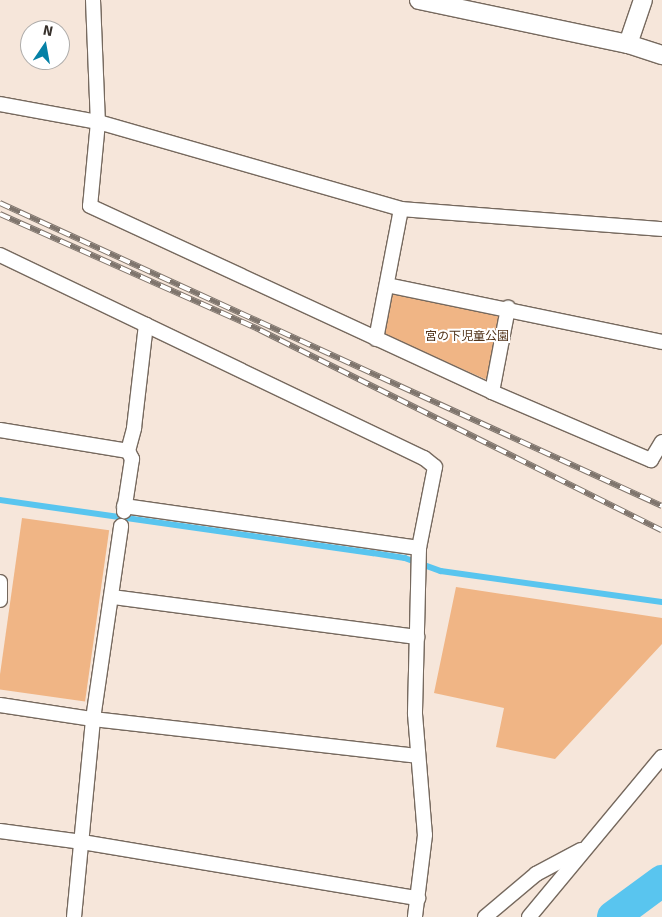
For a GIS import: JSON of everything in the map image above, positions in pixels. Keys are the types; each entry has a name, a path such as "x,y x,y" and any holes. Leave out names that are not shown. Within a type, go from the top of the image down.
{"street":[{"path":"94,0 98,122 90,206 492,392 650,460 662,442"},
{"path":"419,0 628,44 662,55"},
{"path":"628,44 643,0"},
{"path":"0,104 98,122 401,209 662,229"},
{"path":"376,339 401,209"},
{"path":"0,256 424,458 435,467 416,574 417,756 426,835 415,917"},
{"path":"387,285 508,308 662,342"},
{"path":"492,392 508,308"},
{"path":"146,325 134,428 128,451 132,459 124,508 419,552"},
{"path":"0,430 128,451"},
{"path":"74,917 93,719 113,597 121,526"},
{"path":"0,582 0,600"},
{"path":"113,597 417,637"},
{"path":"0,704 93,719 417,756"},
{"path":"528,917 662,757"},
{"path":"0,832 82,842 418,898"},
{"path":"485,917 536,874 586,848"}],"green space":[{"name":"宮の下児童公園","path":"399,292 498,311 503,319 492,375 485,379 385,335 381,328 390,297"},
{"path":"22,518 109,530 85,702 0,690 0,675"},
{"path":"456,587 662,618 662,644 555,759 496,747 504,708 434,693"}],"waterway":[{"path":"0,500 373,553 405,558 441,571 662,602"},
{"path":"613,917 662,881"}],"railway":[{"path":"0,203 662,506"},
{"path":"0,214 260,330 662,530"}]}
